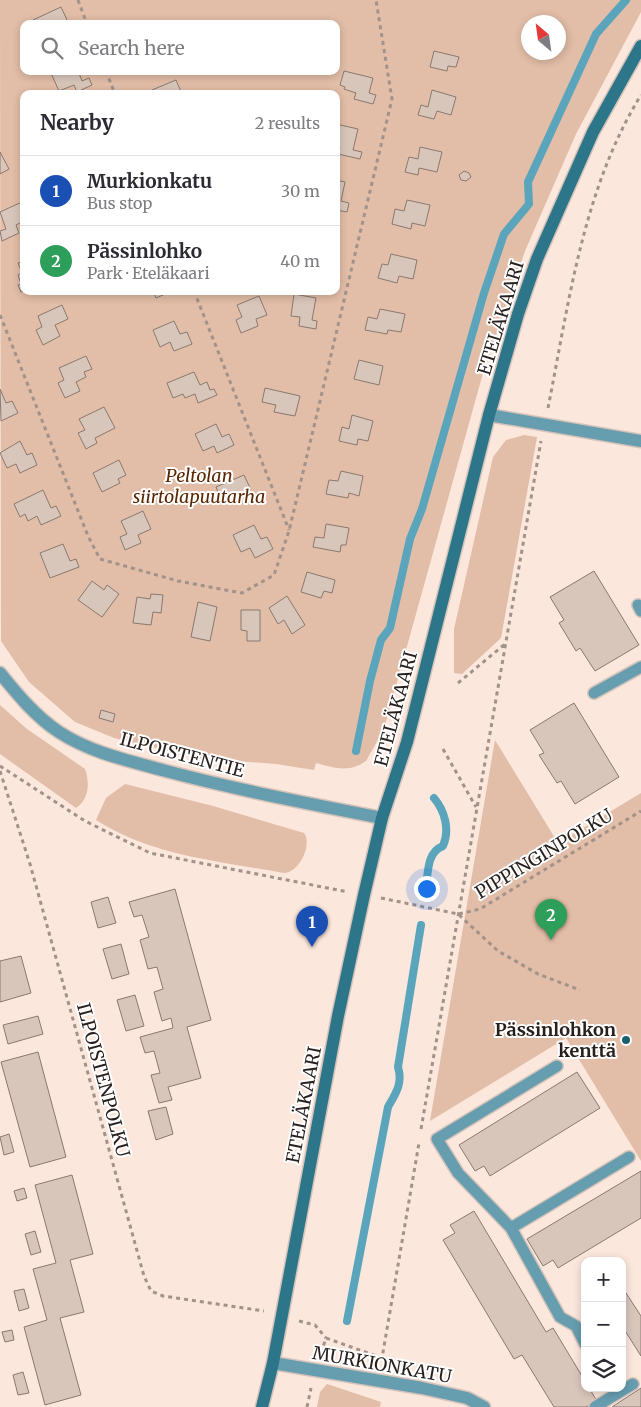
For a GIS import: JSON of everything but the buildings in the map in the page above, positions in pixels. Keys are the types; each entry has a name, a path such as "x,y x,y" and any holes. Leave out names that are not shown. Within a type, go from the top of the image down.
{"main road":[{"name":"ETELÄKAARI","path":"262,1407 273,1364 338,1016 364,895 382,818 407,742 489,415 537,259 593,132 641,46"}],"street":[{"path":"489,415 641,441"},
{"name":"ILPOISTENTIE","path":"0,673 26,704 58,731 87,747 118,758 216,784 382,818"},
{"name":"MURKIONKATU","path":"273,1364 422,1388 467,1398 484,1407"}],"lane":[{"path":"594,693 641,666"},
{"path":"558,1066 437,1139 458,1173 511,1228 560,1317 576,1326 581,1336"},
{"path":"511,1228 629,1157"},
{"path":"626,1386 632,1384"},
{"path":"595,1407 609,1392"}],"path":[{"path":"78,0 86,20"},
{"path":"0,315 88,536 100,559 178,581 242,593 274,575 289,531 392,99 376,0"},
{"path":"108,75 113,90"},
{"path":"307,1407 315,1370 326,1338 382,1358 544,425 585,223 610,158 641,95"},
{"path":"196,295 289,531"},
{"path":"458,684 506,644"},
{"path":"443,749 477,807"},
{"path":"0,766 84,821 150,853 458,914 498,951 538,974 580,990"},
{"name":"ILPOISTENPOLKU","path":"0,771 30,864 144,1276 150,1290 163,1296 257,1310"},
{"name":"PIPPINGINPOLKU","path":"458,914 480,909 641,811"}],"green space":[{"name":"Peltolan siirtolapuutarha","path":"0,0 641,0 641,12 576,134 525,251 483,373 384,729 366,761 360,765 348,768 336,768 316,763 314,770 276,764 199,758 114,738 75,722 29,682 1,641"},
{"path":"524,435 537,437 501,638 462,674 454,673 454,629 493,457 506,440"},
{"path":"0,705 27,729 85,769 88,780 86,795 76,808 0,754"},
{"path":"495,740 558,843 641,793 641,1161 566,1038 430,1121"},
{"path":"125,784 213,806 304,833 307,843 306,850 300,863 295,868 284,873 187,855 140,842 96,820 106,798"},
{"path":"327,1384 381,1402 380,1407 317,1407 320,1392"}],"waterway":[{"path":"356,751 370,681 381,640 390,628 410,539 422,509 484,293 504,234 529,204 528,182 596,34 626,0"},
{"path":"426,888 429,863 434,853 443,846 446,834 444,815 434,798"},
{"path":"347,1321 388,1107 396,1092 400,1078 398,1067 421,925"}],"place":[{"name":"Pässinlohko","path":"551,940"},
{"name":"Murkionkatu","path":"312,947"},
{"name":"Pässinlohkon kenttä","path":"626,1040"}]}
